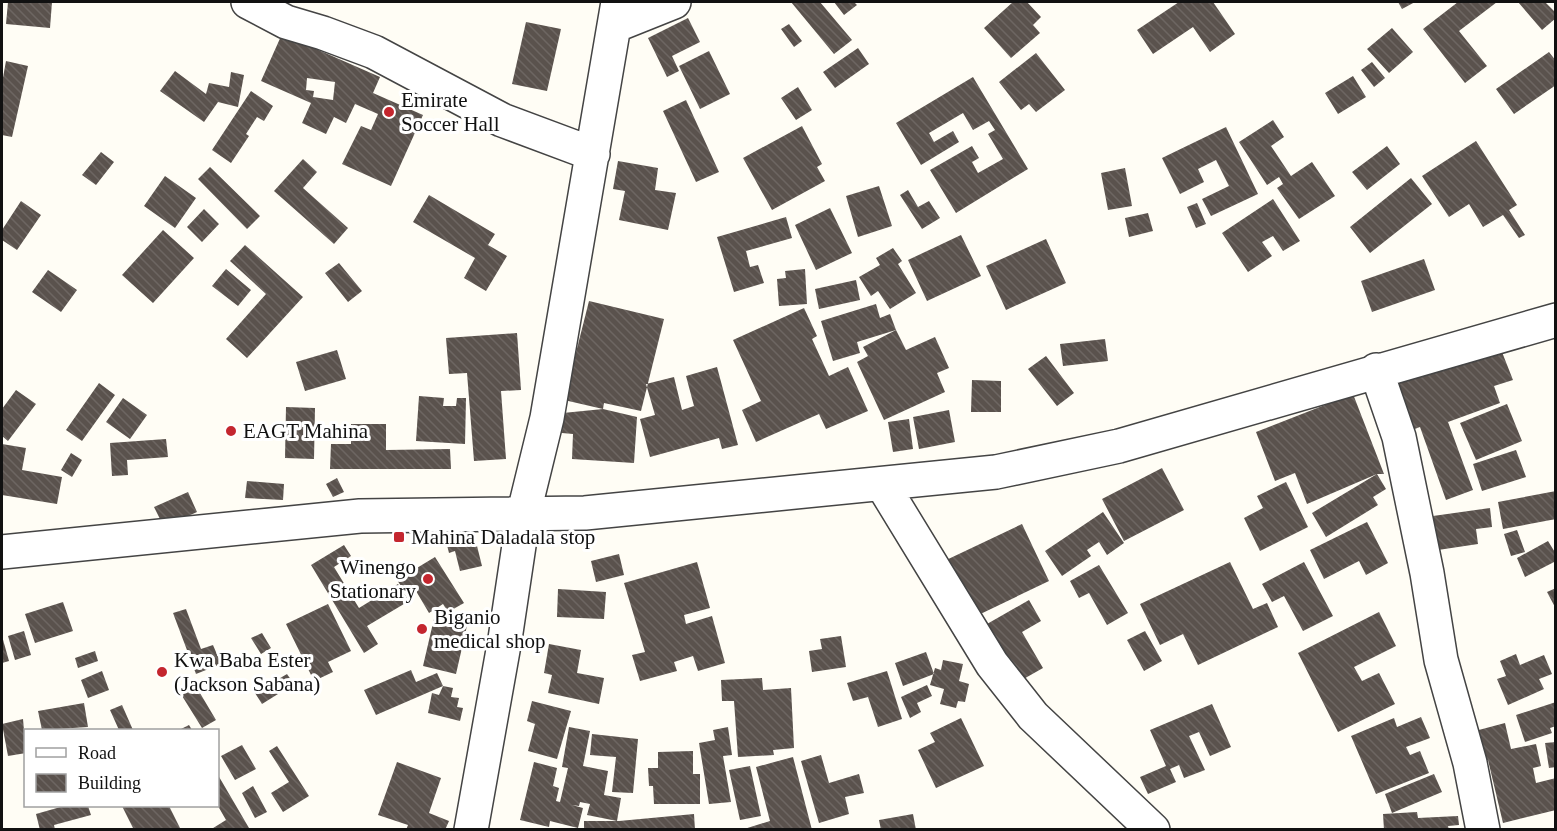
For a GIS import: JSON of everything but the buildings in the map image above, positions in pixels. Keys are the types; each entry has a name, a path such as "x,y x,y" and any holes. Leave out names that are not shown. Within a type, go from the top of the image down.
{"street":[{"path":"248,2 286,22 374,52 502,120 592,154"},
{"path":"471,830 505,639 524,512 547,418 616,14 674,2"},
{"path":"2,552 360,516 524,512 585,513 996,472 1119,446 1376,370 1556,320"},
{"path":"1376,370 1399,437 1427,573 1441,660 1470,763 1483,830"},
{"path":"882,484 992,664 1033,716 1153,830"}],"place":[{"name":"Emirate Soccer Hall","path":"389,112"},
{"name":"EAGT Mahina","path":"231,431"},
{"name":"Mahina Daladala stop","path":"399,537"},
{"name":"Winengo Stationary","path":"428,579"},
{"name":"Biganio medical shop","path":"422,629"},
{"name":"Kwa Baba Ester (Jackson Sabana)","path":"162,672"}]}
